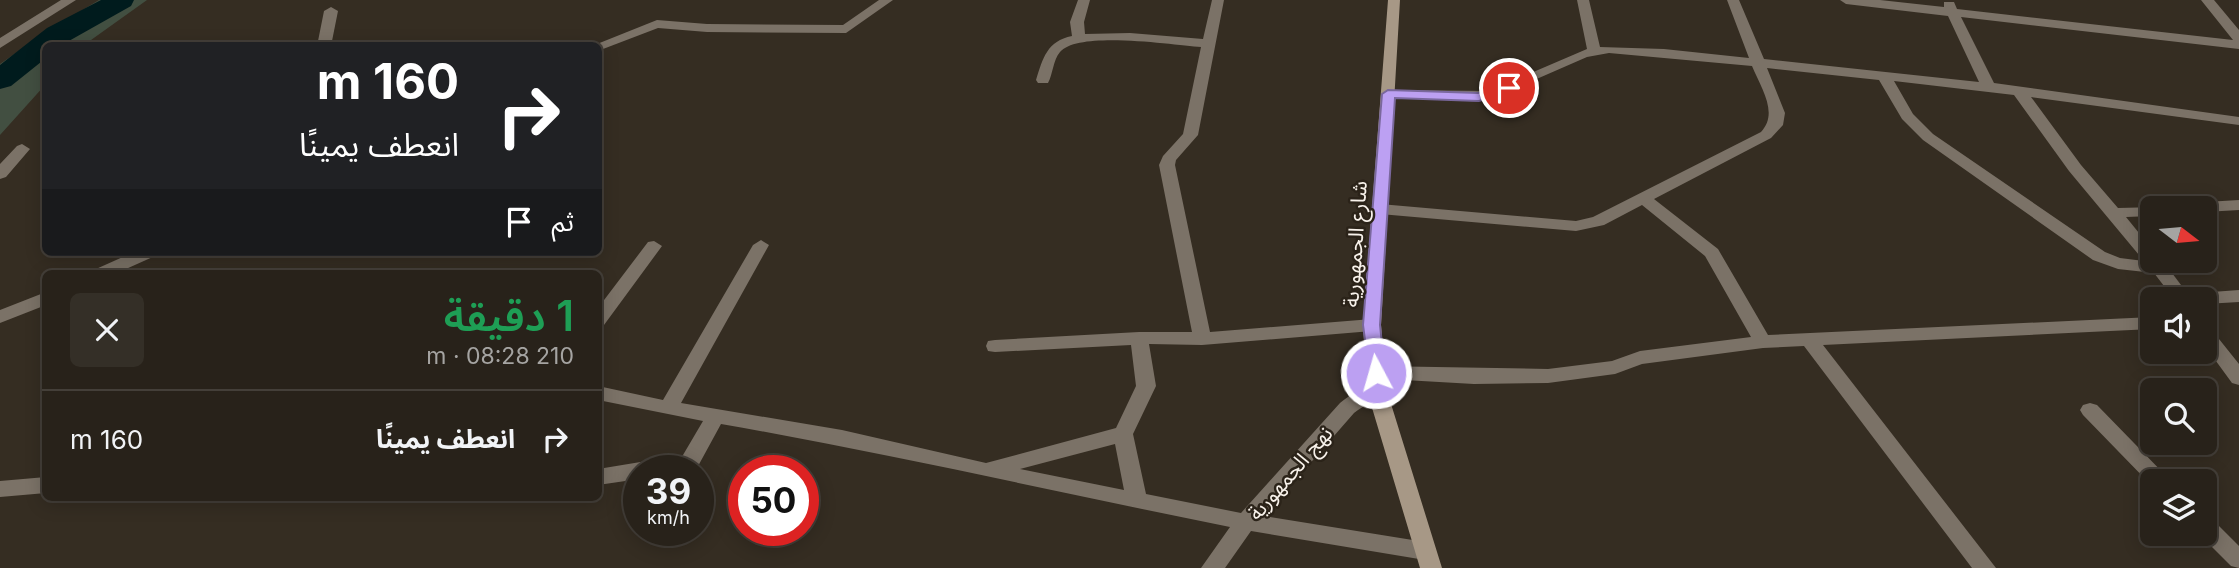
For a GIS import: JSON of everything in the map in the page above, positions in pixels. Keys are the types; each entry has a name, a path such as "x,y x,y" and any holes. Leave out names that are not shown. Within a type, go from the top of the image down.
{"main road":[{"name":"شارع الجمهورية","path":"1394,0 1371,325 1377,382 1428,559"}],"street":[{"path":"0,44 70,0"},
{"path":"602,45 657,24 707,28 841,29 852,26 887,0"},
{"path":"1079,37 1077,22 1084,0"},
{"path":"1202,338 1167,165 1168,159 1190,135 1218,0"},
{"path":"1583,0 1594,50"},
{"path":"1380,209 1576,226 1598,221 1766,135 1776,125 1778,113 1732,0"},
{"path":"1849,0 1950,6 2239,45"},
{"path":"2207,0 2239,38"},
{"path":"1950,6 1989,87"},
{"path":"325,42 331,11"},
{"path":"1043,80 1051,52 1060,44 1079,37 1209,44"},
{"path":"1388,94 1479,97 1491,95 1594,50 1664,52 1989,87 2239,121"},
{"path":"1883,75 1907,116 1916,126 1985,177 2099,256 2118,262 2140,263"},
{"path":"2020,91 2068,159 2140,244"},
{"path":"0,174 22,149"},
{"path":"1643,198 1712,253 1763,342"},
{"path":"2217,206 2239,205"},
{"path":"2115,213 2140,212"},
{"path":"668,408 761,245"},
{"path":"602,316 654,246"},
{"path":"109,270 140,256"},
{"path":"2163,273 2174,287"},
{"path":"2217,298 2239,296"},
{"path":"0,317 42,300"},
{"path":"1377,382 1593,371 1640,358 1763,342 2140,324"},
{"path":"995,346 1139,338 1202,338 1371,325"},
{"path":"1137,500 1123,434 1146,386 1139,338"},
{"path":"1809,340 1985,568"},
{"path":"2217,349 2239,378"},
{"name":"نهج الجمهورية","path":"1212,568 1246,522 1347,408 1377,382"},
{"path":"602,394 842,438 984,470 1428,559"},
{"path":"2090,410 2149,469"},
{"path":"694,455 716,416"},
{"path":"984,470 1123,434"},
{"path":"602,476 623,474"},
{"path":"0,489 42,485"},
{"path":"2217,538 2239,560"}],"green space":[{"path":"99,0 147,0 88,42 42,42 42,88 0,135 0,64"}],"waterway":[{"path":"47,42 121,0"},
{"path":"0,80 42,46"}],"route":[{"path":"1376,373 1371,325 1388,94 1479,97 1509,88"}]}
